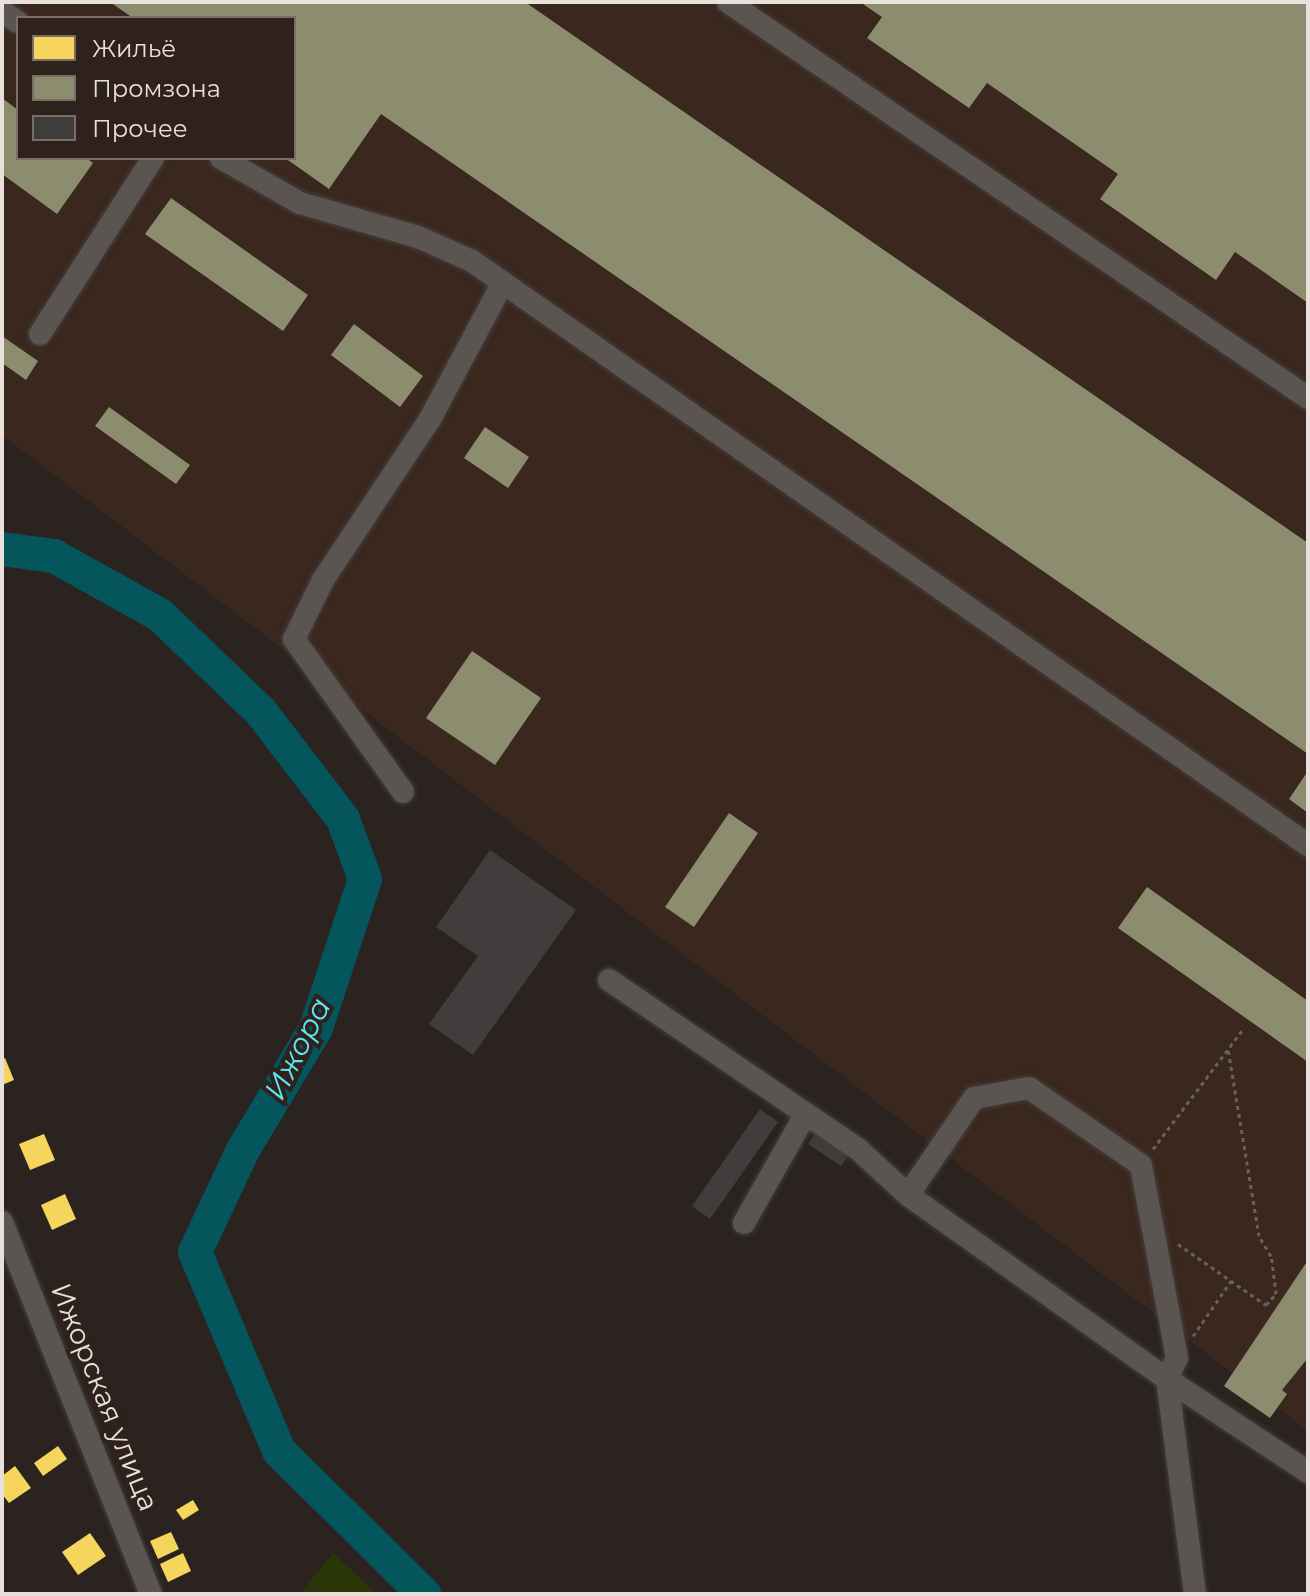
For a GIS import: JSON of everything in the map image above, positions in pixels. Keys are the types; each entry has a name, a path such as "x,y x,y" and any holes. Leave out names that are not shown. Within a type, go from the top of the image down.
{"street":[{"path":"728,2 1308,398"},
{"path":"40,334 152,160"},
{"path":"225,160 300,203 445,249 472,261 501,286 1308,845"},
{"path":"403,792 294,639 323,580 430,419 501,286"},
{"path":"609,980 859,1150 908,1195 1167,1379 1308,1472"},
{"path":"908,1195 974,1098 1029,1088 1141,1165 1177,1358 1167,1379 1195,1594"},
{"path":"744,1223 805,1115"},
{"name":"Ижорская улица","path":"2,1222 151,1594"}],"path":[{"path":"1141,1165 1243,1029"},
{"path":"1153,1227 1266,1305 1276,1294 1271,1256 1259,1236 1228,1049"},
{"path":"1177,1358 1231,1281"}],"shaded area":[{"path":"2,2 1308,2 1308,1431 2,435"}],"green space":[{"path":"333,1553 377,1594 300,1594"}],"building: Жильё":[{"path":"5,1058 14,1080 2,1085 2,1059"},
{"path":"44,1134 55,1160 30,1170 19,1144"},
{"path":"65,1194 76,1219 52,1230 41,1205"},
{"path":"58,1446 67,1459 43,1476 34,1463"},
{"path":"15,1466 31,1488 9,1503 2,1494 2,1476"},
{"path":"193,1500 199,1510 183,1520 176,1510"},
{"path":"171,1532 179,1549 158,1559 150,1541"},
{"path":"90,1533 106,1556 78,1575 62,1552"},
{"path":"183,1553 191,1571 168,1582 160,1564"}],"building: Промзона":[{"path":"110,2 525,2 1308,543 1308,754 381,114 329,189 288,160 296,160 296,16 130,16"},
{"path":"860,2 1308,2 1308,303 1235,252 1216,280 1100,199 1118,174 987,83 969,108 867,38 882,17"},
{"path":"2,98 16,108 16,160 89,160 93,163 57,214 2,174"},
{"path":"171,198 308,295 283,331 145,234"},
{"path":"354,324 423,376 400,407 331,355"},
{"path":"2,336 38,361 26,380 2,363"},
{"path":"109,407 190,465 176,484 95,426"},
{"path":"485,427 529,457 508,488 464,458"},
{"path":"472,651 541,698 495,765 426,718"},
{"path":"1308,771 1308,813 1289,799"},
{"path":"729,813 758,833 694,927 665,907"},
{"path":"1147,887 1308,1001 1308,1062 1118,928"},
{"path":"1308,1260 1308,1358 1282,1390 1287,1394 1270,1418 1224,1386"}],"building: Прочее":[{"path":"490,850 576,910 473,1055 429,1024 478,956 436,927"},
{"path":"760,1109 778,1122 710,1219 692,1206"},
{"path":"818,1130 851,1152 841,1166 808,1144"}],"waterway":[{"name":"Ижора","path":"2,549 54,556 160,615 261,712 343,819 365,879 316,1028 243,1150 195,1252 279,1451 424,1594"}]}
